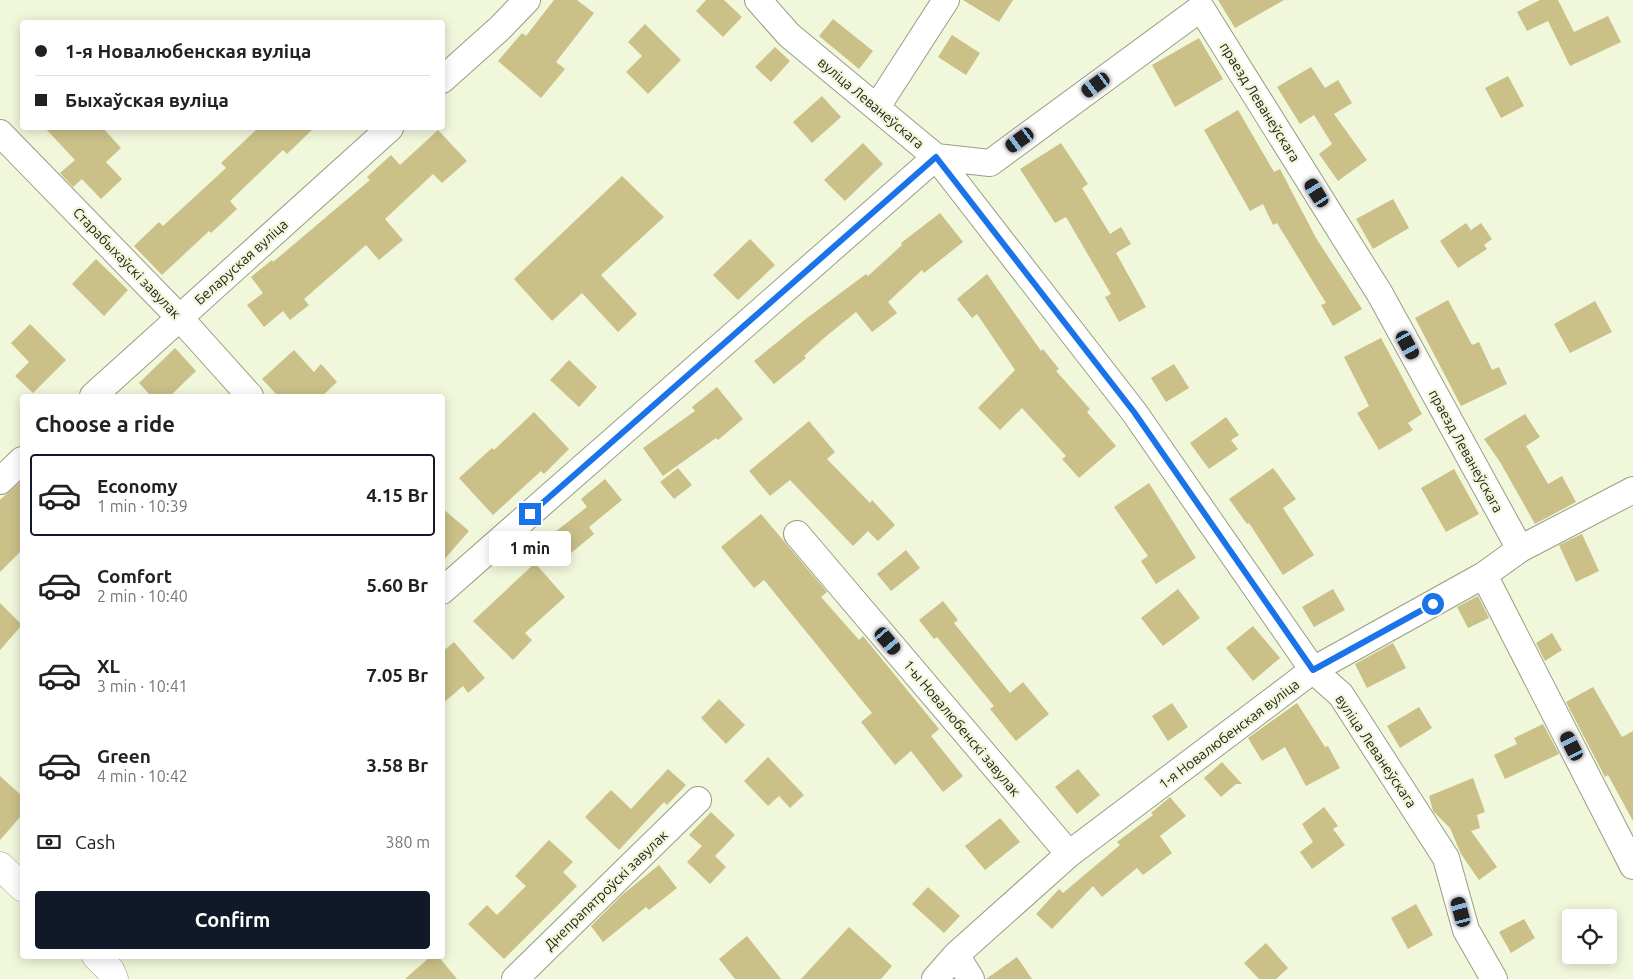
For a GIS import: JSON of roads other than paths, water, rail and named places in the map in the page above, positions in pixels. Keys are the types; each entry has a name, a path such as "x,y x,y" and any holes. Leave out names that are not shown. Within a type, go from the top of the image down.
{"main road":[{"path":"0,866 20,885"},
{"path":"99,959 110,970 114,979"}],"street":[{"path":"445,77 500,28 527,0"},
{"name":"вуліца Леванеўскага","path":"758,0 789,35 936,157 1134,412 1313,670 1341,695 1446,858 1466,930 1494,979"},
{"path":"877,107 946,0"},
{"name":"праезд Леванеўскага","path":"936,157 990,162 1201,8 1380,294 1520,549"},
{"name":"Беларуская вуліца","path":"95,394 388,130"},
{"name":"Старабыхаўскі завулак","path":"0,133 179,318 248,394"},
{"path":"445,588 936,157"},
{"path":"0,481 20,462"},
{"name":"1-я Новалюбенская вуліца","path":"935,979 956,956 1069,854 1313,670 1484,575 1520,549 1633,490"},
{"name":"1-ы Новалюбенскі завулак","path":"797,534 1069,854"},
{"path":"1484,575 1633,866"},
{"name":"Днепрапятроўскі завулак","path":"515,979 698,800"},
{"path":"956,956 971,979"}]}
